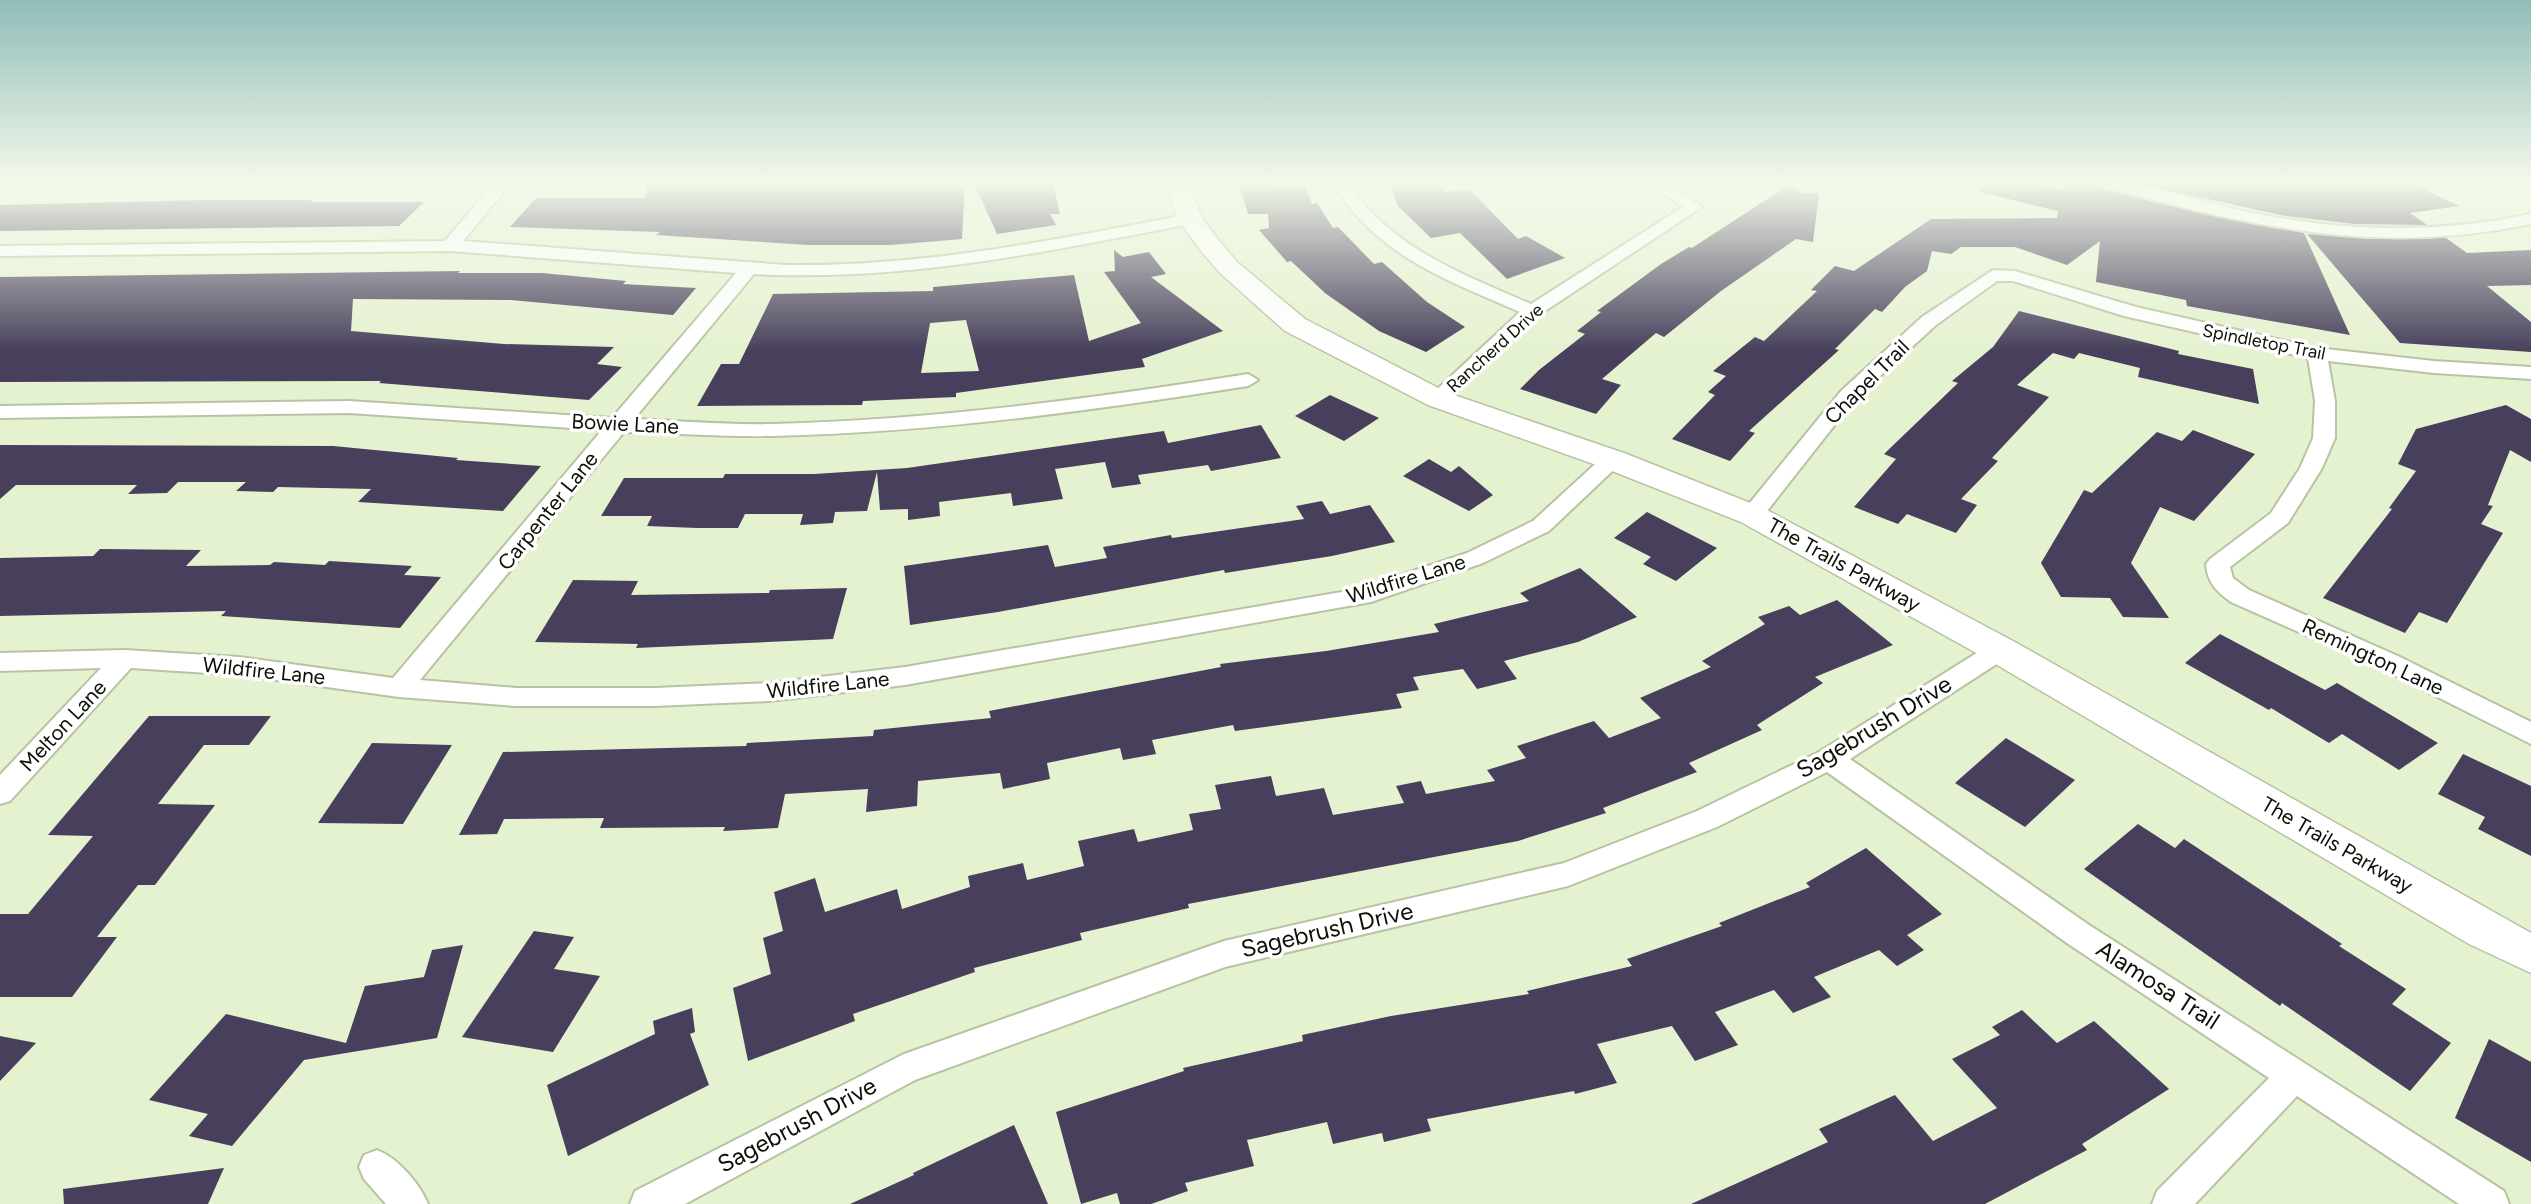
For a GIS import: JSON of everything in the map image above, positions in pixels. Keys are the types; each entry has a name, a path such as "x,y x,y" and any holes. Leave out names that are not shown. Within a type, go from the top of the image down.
{"street":[{"path":"450,246 456,239"},
{"path":"0,251 450,246 541,250 749,268 836,271 953,262 1079,239"},
{"name":"The Trails Parkway","path":"1206,239 1228,267 1295,325 1438,399 1613,460 1752,515 2000,650 2485,931 2531,954"},
{"path":"1393,239 1428,265 1532,310"},
{"name":"Rancherd Drive","path":"1438,399 1532,310 1643,239"},
{"name":"Carpenter Lane","path":"399,688 500,571 615,425 749,268"},
{"name":"Spindletop Trail","path":"2004,274 2131,312 2317,354 2434,367 2531,373"},
{"name":"Chapel Trail","path":"1752,515 1848,395 1929,321 1983,280 2004,274"},
{"name":"Remington Lane","path":"2317,354 2325,401 2324,438 2311,467 2280,518 2218,564 2218,576 2226,587 2240,596 2391,663 2531,734"},
{"name":"Bowie Lane","path":"0,412 349,407 615,425 771,430 942,421 1117,401 1248,380"},
{"name":"Wildfire Lane","path":"0,662 125,659 239,666 399,688 516,697 769,692 905,676 1362,596 1475,558 1541,526 1613,460"},
{"name":"Sagebrush Drive","path":"648,1204 904,1069 1224,954 1568,874 1707,819 1829,759 2000,650"},
{"name":"Melton Lane","path":"0,793 125,659"},
{"name":"Alamosa Trail","path":"1829,759 2078,934 2491,1204"},
{"path":"2170,1204 2295,1075"},
{"path":"377,1167 410,1204"}],"building":[{"path":"720,239 960,239 890,245 809,245"},
{"path":"1267,239 1350,239 1374,264 1382,262 1427,302 1465,327 1426,352 1379,331 1325,293 1291,261 1287,262"},
{"path":"1466,239 1532,239 1565,258 1507,279"},
{"path":"1706,239 1796,239 1721,291 1664,337 1656,333 1602,379 1621,385 1596,414 1520,389 1539,370 1585,334 1577,331 1601,312 1597,311 1661,264 1689,247 1692,248"},
{"path":"1901,239 2307,239 2350,335 2187,306 2186,300 2096,282 2100,241 2067,265 2015,247 1961,247 1951,254 1932,251 1927,271 1905,287 1882,312 1875,309 1835,349 1839,350 1749,431 1755,433 1730,461 1672,439 1715,395 1708,392 1726,376 1713,371 1755,337 1764,341 1817,291 1811,290 1835,266 1854,271"},
{"path":"2311,239 2448,239 2467,253 2531,250 2531,285 2487,286 2531,322 2531,352 2400,343"},
{"path":"1114,250 1123,257 1149,252 1166,274 1151,277 1223,331 1142,359 1145,367 956,393 956,397 863,401 862,405 697,406 721,364 739,364 773,294 933,291 933,287 1074,275 1089,341 1141,323 1104,272 1115,271","holes":["966,320 979,371 921,373 930,323"]},
{"path":"460,271 458,273 542,273 626,281 623,284 696,288 673,315 511,300 353,299 351,331 504,344 614,347 597,364 622,367 589,400 379,383 381,381 0,382 0,277"},
{"path":"2019,311 2179,351 2178,354 2253,369 2259,404 2138,377 2140,368 2079,353 2074,359 2053,353 2017,385 2049,397 1992,458 1998,461 1961,499 1977,505 1956,533 1907,514 1898,524 1854,507 1896,459 1884,454 1958,383 1952,381 1993,347"},
{"path":"1330,395 1379,418 1344,441 1295,416"},
{"path":"2506,405 2531,419 2531,462 2510,450 2488,505 2493,506 2481,524 2503,533 2447,623 2419,612 2405,633 2323,598 2392,509 2389,508 2416,471 2398,464 2416,429"},
{"path":"1261,425 1281,458 1211,471 1208,465 1138,475 1141,484 1112,488 1105,462 1055,469 1063,499 1013,506 1011,493 939,502 940,516 908,520 908,509 880,510 877,472 867,511 835,512 833,523 800,525 803,514 745,514 738,528 697,528 647,526 652,516 601,516 624,478 723,478 725,474 814,474 907,468 1164,431 1168,443"},
{"path":"2193,430 2255,454 2194,521 2160,507 2131,563 2169,618 2123,617 2110,598 2061,597 2041,563 2084,490 2092,493 2157,432 2182,441"},
{"path":"0,445 333,446 458,458 456,460 541,466 503,511 358,502 371,489 278,487 273,492 236,491 246,482 178,482 167,493 128,494 137,485 16,485 0,499"},
{"path":"1429,459 1451,472 1459,466 1493,495 1469,511 1403,476"},
{"path":"1322,501 1330,514 1370,505 1395,542 1332,556 1225,573 1224,570 998,612 910,625 904,566 1048,545 1055,567 1107,558 1103,547 1171,535 1172,538 1304,519 1296,506"},
{"path":"1647,512 1717,548 1676,581 1643,564 1651,557 1614,538"},
{"path":"100,549 201,550 186,566 270,565 274,562 325,565 329,561 412,566 404,575 441,577 400,628 221,616 226,611 0,616 0,558 93,556"},
{"path":"1580,568 1637,617 1578,642 1504,661 1517,679 1477,689 1463,669 1413,677 1419,690 1396,694 1402,708 1235,731 1233,725 1152,740 1156,754 1123,760 1120,748 1047,763 1050,779 1003,789 1000,773 918,781 917,806 866,812 868,789 785,794 778,828 723,831 725,827 600,828 604,818 504,819 497,834 459,835 503,752 746,746 747,743 873,736 874,730 991,718 989,711 1221,667 1220,664 1326,651 1439,632 1434,624 1529,601 1520,593"},
{"path":"573,580 638,581 631,595 769,593 770,590 847,588 833,639 636,648 638,644 535,642"},
{"path":"1837,600 1893,645 1815,677 1823,683 1757,725 1762,730 1689,763 1697,772 1603,808 1606,813 1518,841 1188,904 1189,908 1080,933 1082,940 974,968 975,972 853,1014 855,1021 748,1061 733,988 771,974 763,938 783,931 774,892 815,878 825,912 897,889 902,909 970,887 968,876 1023,863 1027,880 1084,866 1078,841 1134,829 1138,842 1193,830 1189,814 1221,809 1215,785 1271,776 1276,796 1324,788 1333,815 1404,803 1396,786 1421,781 1426,794 1495,781 1487,770 1526,758 1517,746 1594,721 1609,738 1661,718 1640,698 1711,667 1702,661 1765,624 1758,617 1789,606 1800,615"},
{"path":"2220,634 2325,690 2337,683 2438,743 2399,770 2342,734 2329,743 2271,708 2269,710 2185,663"},
{"path":"149,716 271,716 249,745 204,745 158,804 215,805 155,885 138,885 97,937 117,937 72,997 0,997 0,914 28,914 93,836 48,835"},
{"path":"2006,738 2075,780 2025,827 1955,783"},
{"path":"372,743 452,745 403,824 318,823"},
{"path":"2463,754 2531,786 2531,856 2478,829 2485,817 2438,794"},
{"path":"2138,824 2175,848 2184,839 2342,944 2339,946 2406,989 2392,1004 2451,1043 2410,1091 2282,1003 2280,1006 2084,869"},
{"path":"1866,848 1942,914 1907,935 1924,950 1897,966 1879,950 1814,977 1831,997 1793,1013 1774,990 1715,1012 1738,1045 1695,1061 1672,1026 1597,1044 1617,1083 1575,1094 1574,1091 1427,1119 1431,1131 1384,1142 1382,1133 1333,1144 1327,1122 1247,1140 1254,1166 1185,1183 1188,1191 1151,1204 1120,1204 1117,1193 1081,1204 1056,1112 1184,1071 1183,1068 1303,1041 1302,1035 1391,1016 1529,994 1527,991 1632,966 1627,959 1722,926 1719,923 1810,887 1806,883"},
{"path":"534,931 574,937 554,969 600,976 553,1052 462,1037"},
{"path":"463,945 437,1038 304,1060 232,1146 189,1136 208,1114 149,1100 226,1014 346,1043 365,986 424,977 432,950"},
{"path":"692,1008 695,1032 690,1034 709,1085 568,1156 547,1085 655,1034 653,1021"},
{"path":"2022,1010 2057,1043 2094,1021 2169,1089 2082,1144 2087,1150 1985,1204 1691,1204 1828,1142 1819,1129 1895,1095 1933,1141 1997,1108 1952,1059 2000,1035 1992,1027"},
{"path":"0,1036 36,1043 0,1081"},
{"path":"2489,1039 2531,1062 2531,1162 2455,1118"},
{"path":"1014,1125 1048,1204 850,1204 914,1175 913,1173"},
{"path":"224,1168 208,1204 64,1204 63,1189"}]}
